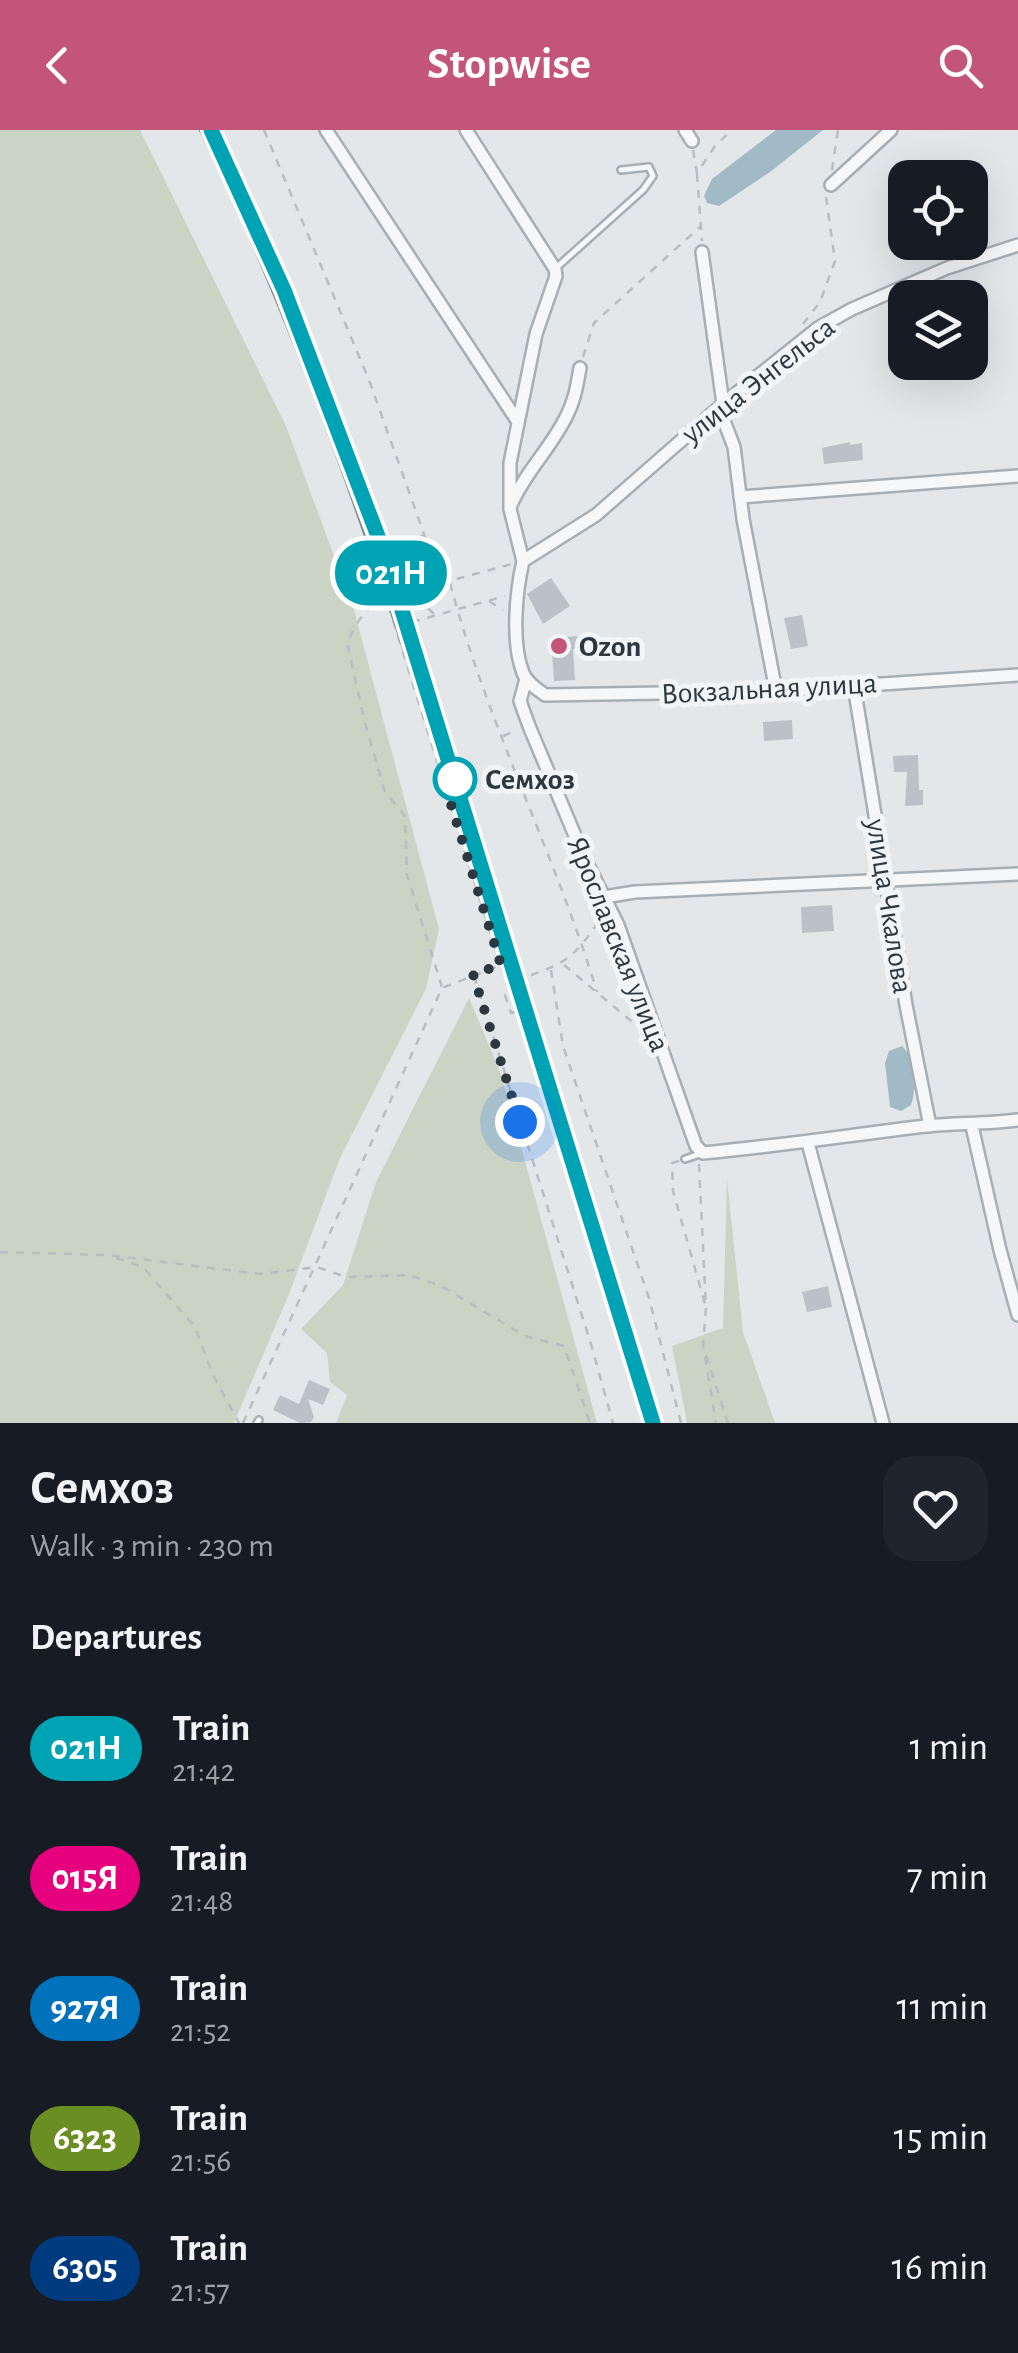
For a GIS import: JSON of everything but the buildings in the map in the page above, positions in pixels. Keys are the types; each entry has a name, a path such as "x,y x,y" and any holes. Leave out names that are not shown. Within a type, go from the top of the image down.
{"street":[{"path":"326,130 518,422"},
{"path":"832,185 891,130"},
{"path":"468,131 556,276 536,334 510,463 510,509 523,561"},
{"name":"улица Энгельса","path":"523,561 596,515 818,328 947,268 1018,245"},
{"path":"702,252 721,406 734,447 776,691"},
{"path":"510,509 525,475 566,419 580,368"},
{"path":"740,498 1018,476"},
{"name":"Ярославская улица","path":"523,561 516,593 519,658 526,679 520,701 605,900 696,1146 703,1153"},
{"name":"Вокзальная улица","path":"526,679 546,695 776,691 1018,675"},
{"name":"улица Чкалова","path":"854,686 930,1126"},
{"path":"605,900 635,892 1018,874"},
{"path":"703,1153 808,1144 930,1126 1018,1120"},
{"path":"972,1126 1018,1314"},
{"path":"808,1144 883,1423"}],"lane":[{"path":"555,269 643,190 653,176 649,168 622,170"},
{"path":"685,1159 703,1153"}],"path":[{"path":"264,130 369,380 424,533 450,581 501,737 583,945 597,992"},
{"path":"698,173 714,146 732,130"},
{"path":"804,323 820,302 835,261 826,196 832,185 838,130"},
{"path":"688,136 698,173 702,252"},
{"path":"580,368 594,323 701,226"},
{"path":"409,590 424,533"},
{"path":"381,582 374,584 366,560 389,550 409,590 435,615"},
{"path":"450,581 523,561"},
{"path":"379,575 510,993 505,995 511,1014 531,1007 394,572"},
{"path":"410,623 516,593"},
{"path":"386,598 377,600 359,620 347,642 385,792 405,816 407,875 442,988"},
{"path":"488,600 517,620"},
{"path":"501,737 529,726"},
{"path":"522,978 562,964 583,945 604,914 605,900"},
{"path":"562,964 662,1046"},
{"path":"241,1423 442,988 501,965"},
{"path":"550,968 563,1046 649,1298 681,1423"},
{"path":"473,974 592,1344 613,1423"},
{"path":"703,1153 699,1165 706,1308 703,1346 716,1423"},
{"path":"685,1159 672,1163 673,1191 706,1308"},
{"path":"0,1252 108,1255 260,1274 316,1267 346,1277 409,1276 454,1293 525,1336 564,1346 590,1423"},
{"path":"108,1255 143,1267 195,1327 213,1375 241,1423"},
{"path":"703,1346 728,1423"}],"shaded area":[{"path":"0,130 140,130 286,426 354,610 439,929 426,989 340,1158 289,1294 234,1423 0,1423"},
{"path":"469,998 501,1074 597,1423 336,1423 347,1395 330,1382 327,1353 301,1329 343,1285 376,1182"},
{"path":"727,1179 743,1332 775,1423 687,1423 672,1346 723,1328"}],"water":[{"path":"776,130 823,130 719,206 707,203 704,196 712,179"},
{"path":"902,1046 913,1066 914,1090 911,1105 901,1111 890,1107 885,1063 889,1051"}],"railway":[{"path":"203,130 307,369 367,532 474,860 647,1423"}],"train":[{"name":"021Н","path":"211,130 284,290 384,552 653,1423"}],"place":[{"name":"Ozon","path":"559,646"},
{"name":"Семхоз","path":"455,779"}],"route":[{"path":"455,779 444,782 501,965 473,974 520,1122"}]}
